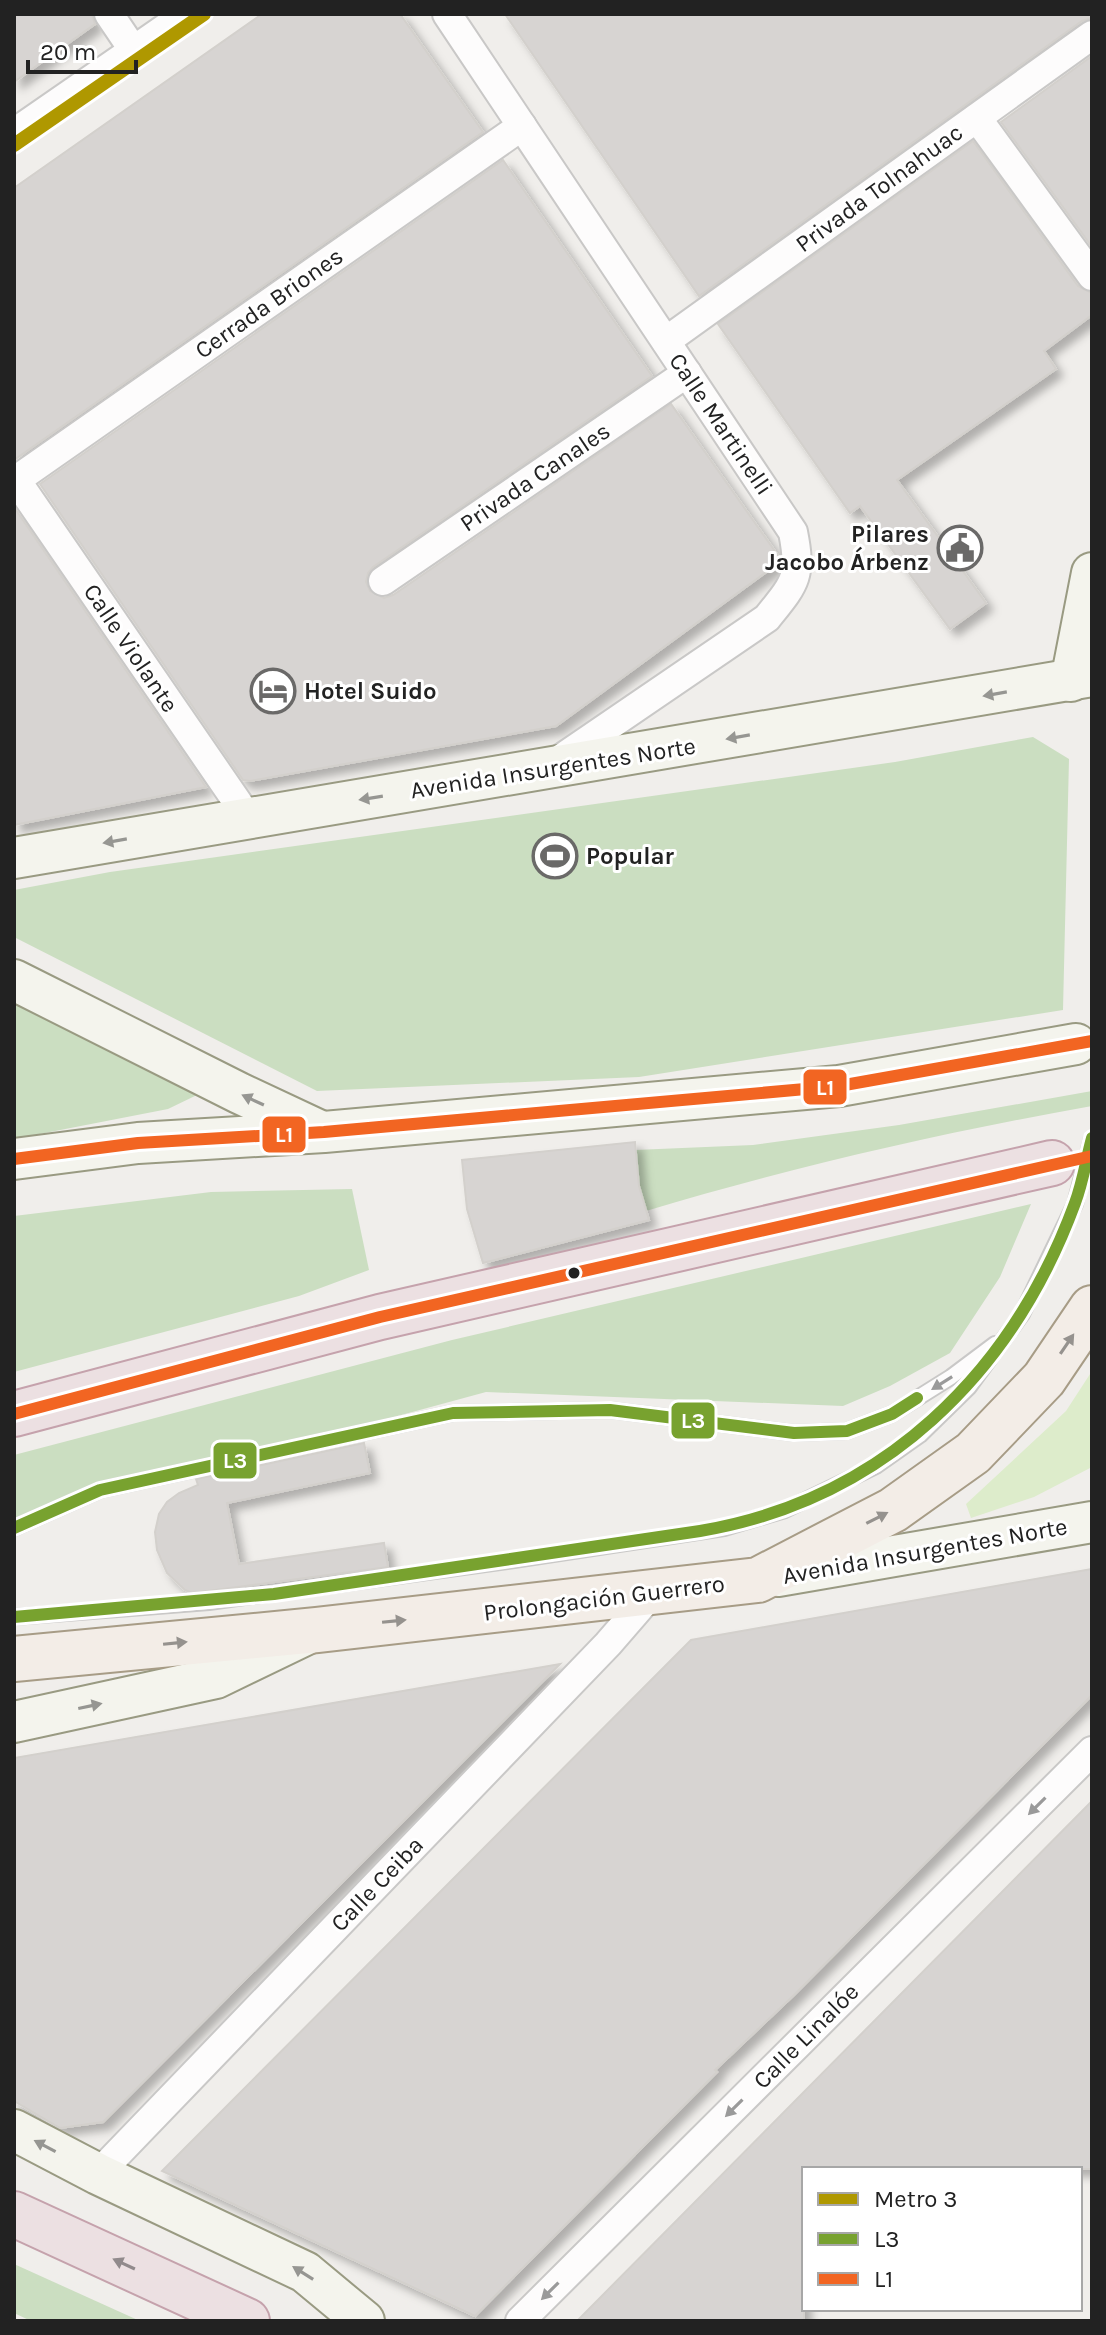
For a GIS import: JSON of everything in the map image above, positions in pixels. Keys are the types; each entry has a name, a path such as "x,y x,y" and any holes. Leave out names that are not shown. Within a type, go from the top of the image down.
{"highway":[{"path":"14,1414 380,1317 1052,1163"},
{"path":"14,2214 247,2321"}],"main road":[{"path":"1082,678 1092,573"},
{"name":"Avenida Insurgentes Norte","path":"14,858 1082,678"},
{"path":"14,980 239,1093 324,1132"},
{"path":"14,1159 138,1143 324,1132 839,1086 1076,1044"},
{"name":"Prolongación Guerrero","path":"14,1659 317,1630 758,1580 893,1510 973,1453 1044,1379 1092,1308"},
{"path":"994,1539 1085,1501 1092,1495"},
{"name":"Avenida Insurgentes Norte","path":"758,1580 1092,1522"},
{"path":"14,1722 216,1678 317,1630"},
{"path":"14,2130 98,2174 305,2272 364,2321"}],"street":[{"path":"109,14 134,51"},
{"path":"14,133 186,14"},
{"name":"Calle Martinelli","path":"447,14 793,532 799,561 792,586 767,618 546,769"},
{"name":"Privada Tolnahuac","path":"666,341 1092,35"},
{"path":"977,118 1092,276"},
{"name":"Cerrada Briones","path":"15,478 522,126"},
{"name":"Privada Canales","path":"383,581 687,373"},
{"name":"Calle Violante","path":"15,478 249,819"},
{"name":"Calle Ceiba","path":"98,2174 608,1644 653,1592"},
{"name":"Calle Linalóe","path":"520,2321 1092,1751"}],"lane":[{"path":"14,1617 224,1600 724,1528 770,1515 827,1492 876,1466 920,1435 969,1387 1022,1314 1075,1204 1092,1138"},
{"path":"14,1528 100,1490 453,1413 610,1410 794,1433 847,1431 892,1414 951,1377 1004,1336"}],"green space":[{"path":"1033,737 1069,759 1063,1010 639,1077 317,1091 14,937 14,890 110,872 895,762"},
{"path":"14,994 199,1094 168,1109 14,1139"},
{"path":"1092,1091 1092,1106 868,1152 646,1211 639,1189 635,1150 753,1145 899,1125"},
{"path":"352,1189 369,1270 299,1296 14,1372 14,1216 211,1192"},
{"path":"1031,1204 1000,1277 950,1353 890,1386 843,1406 486,1392 92,1499 14,1531 14,1455 452,1340"},
{"path":"1092,1371 1092,1467 1034,1497 971,1518 966,1504 1066,1411"},
{"path":"14,2264 140,2321 31,2321 14,2313"}],"building":[{"path":"14,14 92,14 95,24 14,82"},
{"path":"262,14 400,14 483,132 14,460 14,188"},
{"path":"505,14 1092,14 1092,18 1082,21 699,296"},
{"path":"1092,56 1092,247 1001,122"},
{"path":"973,141 1078,286 1092,293 1092,315 1044,351 1056,369 897,480 986,603 950,629 860,506 850,513 718,324"},
{"path":"503,160 652,376 373,567 366,582 370,591 384,598 393,595 671,404 780,562 556,726 243,780 40,484"},
{"path":"14,507 206,787 14,825"},
{"path":"635,1142 639,1186 649,1220 483,1263 467,1209 462,1160"},
{"path":"364,1443 370,1473 227,1503 239,1564 384,1543 388,1567 192,1593 167,1573 157,1550 155,1532 159,1514 167,1502 179,1493 198,1485 196,1479"},
{"path":"1092,1569 1092,1695 794,1995 715,2070 717,2072 475,2316 162,2171 691,1640"},
{"path":"560,1664 103,2122 60,2128 14,2101 14,1758"},
{"path":"1092,1801 1092,2169 802,2167 804,2321 577,2321"}],"metro line":[{"name":"3","path":"14,145 204,14"}],"transit line":[{"name":"L1","path":"14,1159 138,1143 324,1132 839,1086 1092,1041"},
{"name":"L3","path":"14,1617 274,1594 700,1531 766,1515 827,1491 882,1459 932,1420 977,1374 1016,1322 1048,1265 1078,1195 1092,1138"},
{"name":"L1","path":"14,1414 380,1317 1092,1156"},
{"name":"L3","path":"14,1528 100,1490 453,1413 610,1410 794,1433 847,1431 892,1414 917,1398"}],"place":[{"name":"Pilares Jacobo Árbenz","path":"960,548"},
{"name":"Hotel Suido","path":"273,691"},
{"name":"Popular","path":"555,856"}]}
